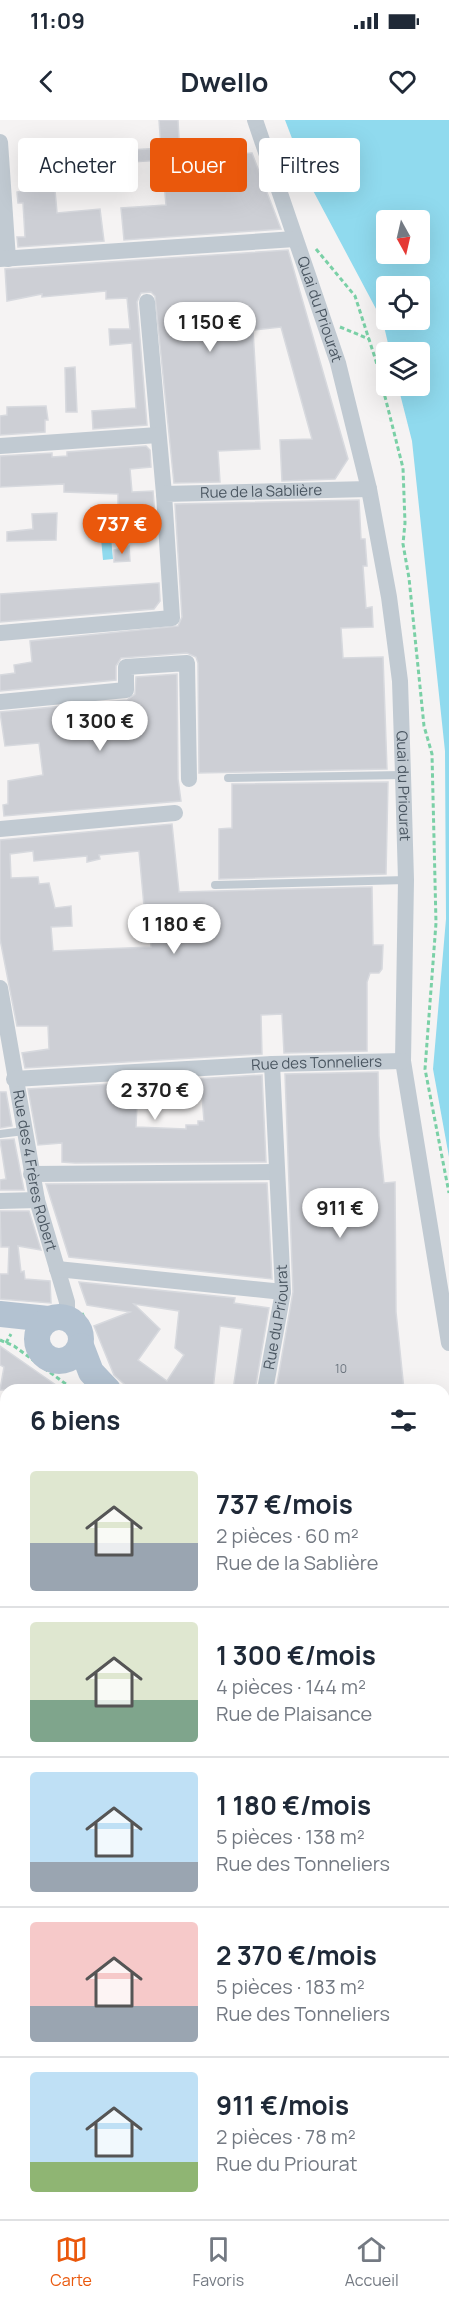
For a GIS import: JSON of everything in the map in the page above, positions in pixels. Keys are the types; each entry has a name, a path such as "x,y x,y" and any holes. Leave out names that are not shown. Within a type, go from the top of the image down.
{"main road":[{"path":"0,1314 58,1318 80,1329 71,1353"},
{"path":"37,1344 39,1330 58,1318"},
{"path":"0,1325 37,1344 44,1355 71,1353 102,1384"},
{"path":"71,1353 91,1384"}],"street":[{"name":"Quai du Priourat","path":"255,120 338,363 369,489 389,597 400,681 403,775 406,880 403,1061 449,1343"},
{"path":"0,142 4,259 296,239"},
{"path":"0,633 172,618 164,494 147,302"},
{"path":"0,446 158,435"},
{"name":"Rue de la Sablière","path":"164,494 369,489"},
{"path":"0,702 126,690 126,667 187,663 189,779"},
{"path":"0,829 175,813"},
{"name":"Rue des 4 Frères Robert","path":"0,988 14,1079 37,1200 67,1302 58,1318"},
{"name":"Rue des Tonneliers","path":"14,1079 272,1064 403,1061"},
{"name":"Rue du Priourat","path":"266,1384 283,1292 272,1064"},
{"path":"32,1174 277,1172"},
{"path":"0,1201 37,1200"},
{"path":"57,1269 283,1292"}],"lane":[{"path":"228,778 403,775"},
{"path":"215,885 406,880"},
{"path":"0,1134 24,1131"}],"path":[{"path":"323,319 369,339"},
{"path":"428,1030 425,1069 449,1193"},
{"path":"0,1340 14,1346 66,1384"}],"water":[{"path":"285,120 449,120 449,1157 433,1069 446,919 445,751 412,441 401,396 430,396 430,342 388,342 385,330 430,330 430,276 376,276 376,309 314,192 360,192 360,138 292,138"},
{"path":"111,537 113,559 103,560 101,538"}],"building":[{"path":"159,120 178,120 179,138 160,138"},
{"path":"150,149 150,161 138,162 138,150"},
{"path":"247,153 252,153 259,171 259,192 267,192 281,229 124,240 121,208 166,205 165,192 247,192"},
{"path":"17,192 55,192 57,213 100,209 104,241 18,247 17,237 25,237 23,203 18,203"},
{"path":"288,250 348,459 335,479 282,481 280,440 312,439 281,327 253,330 260,449 218,451 220,482 174,483 155,296 151,292 141,293 137,302 147,425 93,429 92,411 136,408 132,343 110,345 109,329 130,329 127,298 106,299 106,291 42,297 42,294 7,301 5,269"},
{"path":"75,367 77,412 66,412 65,368"},
{"path":"46,406 48,420 45,420 45,432 0,435 0,416 7,415 7,407"},
{"path":"146,446 150,450 151,467 130,469 132,492 153,491 156,528 137,529 138,536 134,536 134,541 113,542 112,529 91,530 90,510 118,509 118,494 64,492 64,484 0,487 0,456 52,453 52,457 67,456 67,452"},
{"path":"359,500 361,539 365,539 367,566 363,566 366,608 372,607 373,627 341,628 343,658 383,657 387,769 199,773 198,663 196,657 187,653 121,658 116,666 116,680 0,691 0,675 15,673 14,665 32,662 30,641 178,626 182,617 175,504"},
{"path":"57,513 56,540 7,541 7,532 33,529 32,514"},
{"path":"129,546 130,561 114,562 114,550"},
{"path":"159,583 160,601 154,609 0,622 0,594"},
{"path":"177,674 178,779 181,801 4,816 3,805 8,804 8,781 43,775 39,743 5,746 0,712 127,700 135,694 136,677"},
{"path":"388,782 386,874 219,879 219,829 232,828 232,784"},
{"path":"172,824 179,892 372,887 373,945 383,945 382,969 379,973 370,973 367,982 367,1051 284,1053 282,1014 261,1015 262,1054 25,1068 22,1053 49,1049 48,1026 17,1026 0,939 0,840","holes":["33,851 34,861 87,856 87,862 100,859 99,855 139,851 144,906 150,906 151,947 53,951 51,927 72,926 71,906 55,908 49,883 39,884 38,877 11,878 10,854"]},
{"path":"378,1072 379,1136 384,1183 395,1182 396,1312 403,1384 277,1384 293,1292 285,1074"},
{"path":"262,1075 266,1162 62,1162 62,1143 38,1145 28,1089","holes":["182,1094 202,1096 204,1121 198,1121 198,1125 186,1125 186,1129 136,1127 137,1104 168,1102 168,1096"]},
{"path":"0,1092 6,1092 12,1126 0,1128"},
{"path":"14,1139 24,1190 0,1190 0,1180 6,1179 0,1140"},
{"path":"267,1183 272,1279 69,1257 46,1184"},
{"path":"0,1211 29,1211 41,1250 18,1246 21,1272 24,1271 25,1279 50,1281 51,1303 0,1299 0,1274 8,1274 9,1247 1,1247"},
{"path":"79,1282 235,1298 234,1303 269,1308 256,1384 234,1384 242,1329 220,1326 214,1384 124,1384 114,1375 94,1326 130,1312 87,1305","holes":["134,1304 179,1311 175,1348 184,1355 167,1381 138,1360 160,1329"]},
{"path":"0,1346 54,1384 1,1384 4,1367 0,1365"}]}
